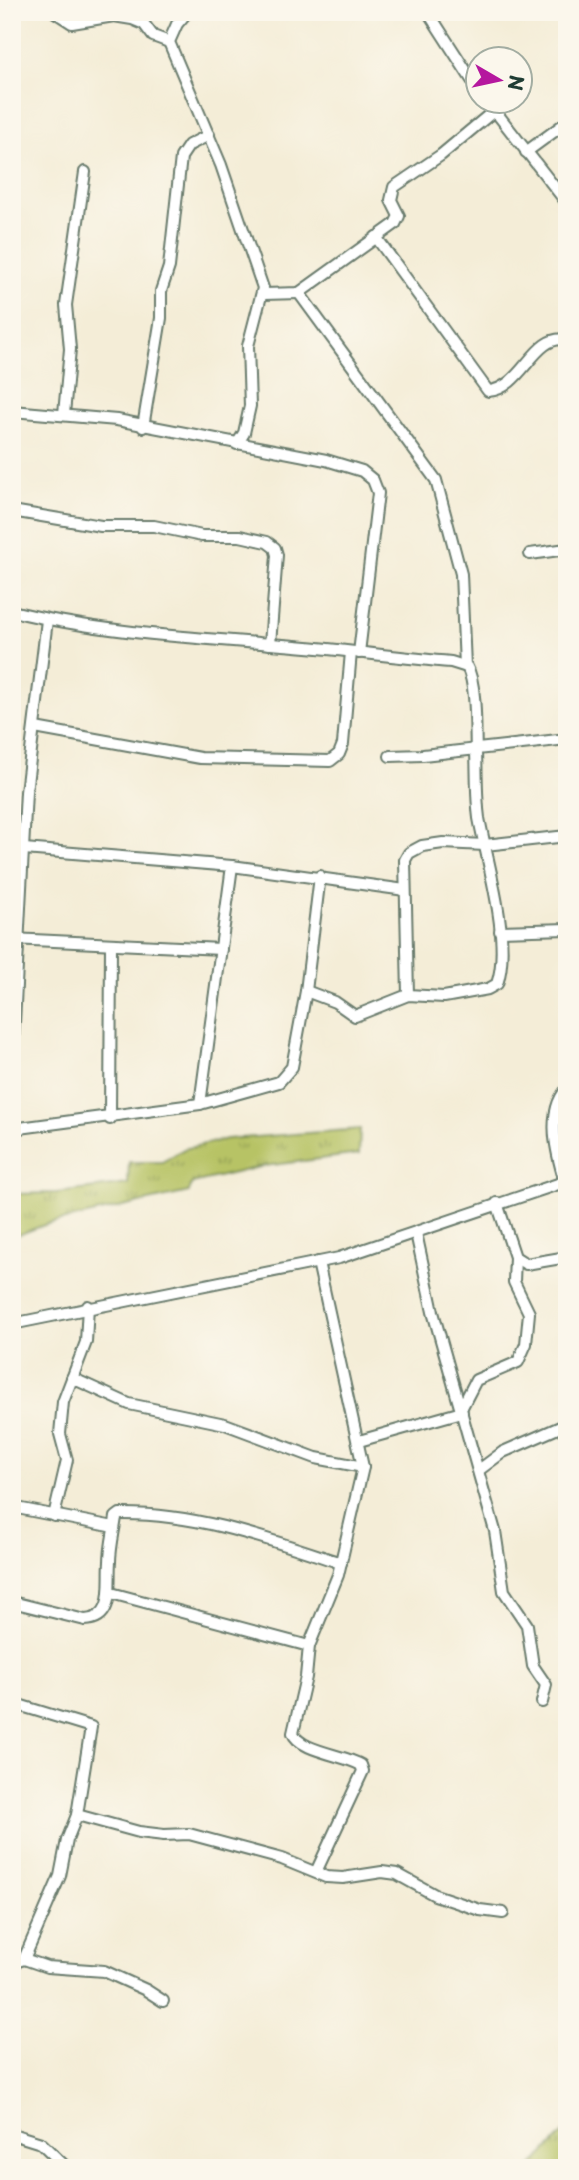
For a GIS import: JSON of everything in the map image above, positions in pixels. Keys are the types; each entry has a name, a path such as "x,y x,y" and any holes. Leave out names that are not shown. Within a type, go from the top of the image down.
{"street":[{"path":"55,12 72,23 114,16 139,21 153,36 169,42 209,135 246,233 264,294 248,346 250,406 244,433 237,444"},
{"path":"169,42 187,12"},
{"path":"428,12 463,65"},
{"path":"264,294 299,293 399,219 391,196 394,187 440,155 481,116"},
{"path":"499,116 567,203"},
{"path":"526,152 567,122"},
{"path":"143,426 160,318 161,291 170,260 181,157 189,145 209,135"},
{"path":"64,414 70,349 66,305 85,172"},
{"path":"376,237 488,391 496,390 525,369 541,345 556,338 567,340"},
{"path":"299,293 436,480 461,574 465,666 471,676 478,808 500,930 500,975 497,984 488,989 444,997 408,995 355,1016 335,1002 306,991"},
{"path":"12,411 64,414 143,426 359,468 375,484 378,493 342,749 335,759 323,763 200,758 35,728"},
{"path":"12,511 101,526 153,526 202,536 228,535 267,542 277,552 270,644"},
{"path":"530,554 567,549"},
{"path":"12,611 47,620 188,639 355,652 465,666"},
{"path":"12,1062 18,849 47,620"},
{"path":"390,756 567,739"},
{"path":"408,995 405,860 409,853 422,846 443,843 485,845 567,836"},
{"path":"18,849 232,866 320,876 405,890"},
{"path":"200,1104 232,866"},
{"path":"12,1129 110,1119 200,1104 279,1082 292,1067 306,991 320,876"},
{"path":"500,930 567,929"},
{"path":"16,939 221,949"},
{"path":"110,1119 111,945"},
{"path":"12,1324 88,1306 318,1262 416,1233 566,1181 555,1144 559,1102 567,1089"},
{"path":"359,1441 462,1411 476,1380 509,1367 523,1354 529,1313 514,1282 514,1257 497,1203"},
{"path":"416,1233 433,1312 495,1531 504,1591 527,1625 533,1666 546,1685 542,1702"},
{"path":"514,1257 526,1264 567,1257"},
{"path":"316,1872 363,1771 357,1762 301,1743 295,1737 293,1728 306,1677 309,1646 341,1563 363,1467 318,1262"},
{"path":"54,1516 67,1460 60,1434 61,1422 72,1378 86,1342 88,1306"},
{"path":"72,1378 129,1404 225,1424 316,1458 363,1467"},
{"path":"479,1470 503,1452 567,1424"},
{"path":"12,1507 114,1527"},
{"path":"12,1602 94,1619 102,1614 110,1593 114,1527 120,1514 158,1514 208,1521 341,1563"},
{"path":"110,1593 309,1646"},
{"path":"12,1703 91,1727 77,1815 51,1900 18,1961 47,1967 104,1971 146,1990 163,2001"},
{"path":"77,1815 139,1832 163,1836 189,1834 344,1878 382,1872 397,1874 435,1895 494,1914 503,1913"},
{"path":"12,2134 41,2143 67,2168"}],"green space":[{"path":"360,1129 359,1154 264,1166 192,1183 189,1192 47,1224 12,1237 12,1194 57,1193 128,1184 129,1162 162,1162 184,1149 227,1139"},
{"path":"567,2130 567,2168 530,2168"}]}
